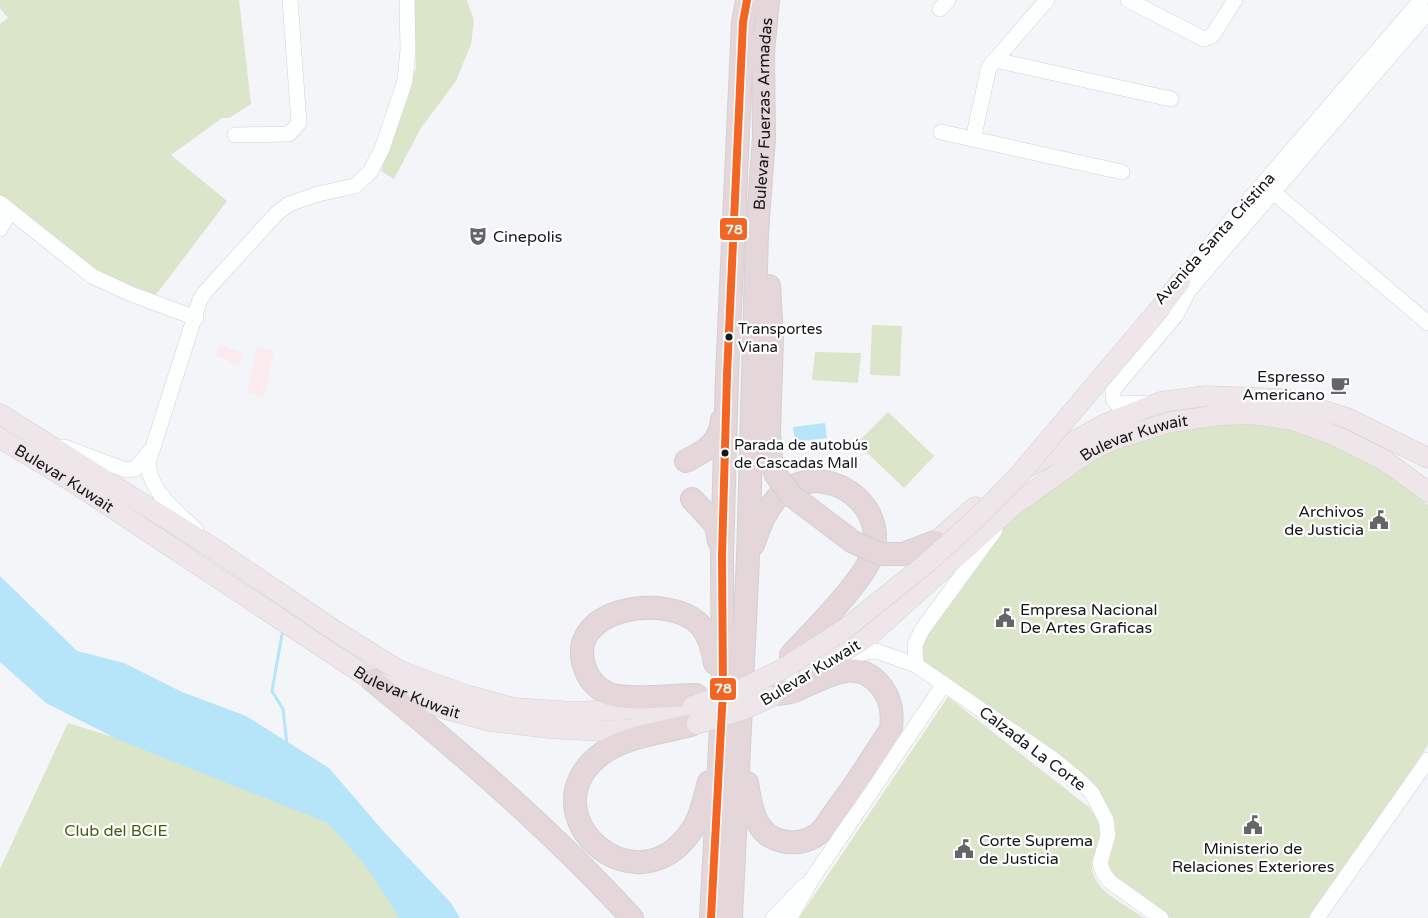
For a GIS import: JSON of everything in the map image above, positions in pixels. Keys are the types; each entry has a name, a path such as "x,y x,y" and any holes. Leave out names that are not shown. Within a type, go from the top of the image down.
{"highway":[{"name":"Bulevar Fuerzas Armadas","path":"730,740 700,705 722,556 727,375 743,22 747,0"},
{"name":"Bulevar Fuerzas Armadas","path":"726,917 730,740 748,558 757,232 764,138 763,54 768,0"},
{"path":"757,232 768,265 772,357 769,444 774,470 781,483 791,495 861,547 881,554 903,554 935,542"},
{"path":"686,461 706,450 719,436 727,375"},
{"path":"748,558 758,530 771,505 786,491 804,483 817,481 843,486 854,494 870,515 875,541 868,566 782,661"},
{"path":"692,499 716,525 722,556"},
{"path":"653,608 684,614 699,624 705,631 700,705 623,697 610,694 598,687 589,677 584,664 582,651 586,637 598,621 616,612 653,608"},
{"path":"730,740 752,811 762,829 770,836 790,843 800,842 820,833 891,729 893,716 890,703 877,682 855,670 830,674 795,691 774,696"},
{"path":"372,680 458,750 589,872 632,918"},
{"path":"700,705 611,748 600,755 583,776 577,794 577,814 583,832 594,847 610,858 628,864 647,863 665,856 688,836 730,740"}],"main road":[{"path":"835,660 870,626 988,521 1068,431 1184,286"},
{"path":"700,705 739,690 781,670 844,629 927,563 981,514 1019,475 1165,310"},
{"name":"Bulevar Kuwait","path":"0,438 73,482 372,680 446,709 490,721 549,728 600,731 700,705 782,661 841,624 1010,479 1105,424 1161,402 1206,396 1286,399 1347,418 1387,436 1428,458"},
{"name":"Bulevar Kuwait","path":"0,414 216,550 313,616 400,671 469,696 514,708 574,712 604,718 653,715 700,705 745,709 774,696 835,660 870,636 1014,505 1088,452 1116,439 1171,422 1220,415 1252,414 1293,420 1336,436 1384,460 1428,492"},
{"path":"1387,436 1428,477"},
{"path":"1384,460 1428,477"}],"street":[{"path":"235,135 289,134 299,123 290,0"},
{"path":"216,550 156,490 149,474 150,451 205,292 277,213 289,204 355,186 370,172 382,149 405,81 408,50 407,0"},
{"path":"973,139 989,67 1047,0"},
{"path":"1128,0 1204,39 1212,36 1235,0"},
{"name":"Avenida Santa Cristina","path":"1161,402 1120,405 1115,402 1112,393 1118,381 1176,314 1184,286 1421,0"},
{"name":"Avenida Santa Cristina","path":"1010,479 1157,302 1184,286 1273,192 1428,12"},
{"path":"995,60 1171,99"},
{"path":"941,132 1122,172"},
{"path":"1273,192 1428,323"},
{"path":"0,229 5,207 92,276 131,294 196,318"},
{"path":"37,436 126,470 135,469 150,451"},
{"path":"916,665 915,645 922,630 1014,505"},
{"name":"Calzada La Corte","path":"835,660 876,651 916,665 1053,760 1092,793 1100,806 1108,834 1100,863 1109,881 1161,918"},
{"path":"790,918 812,878 944,684"},
{"path":"1317,918 1428,760"},
{"path":"773,918 783,905 812,878"}],"shaded area":[{"path":"220,344 243,354 238,365 215,355"},
{"path":"257,347 274,351 264,397 247,393"}],"green space":[{"path":"0,0 239,0 251,104 229,118 222,118 171,155 227,201 155,296 104,277 0,196 0,24 8,18 0,8"},
{"path":"413,0 467,0 474,21 471,44 456,81 421,128 394,179 381,171 416,68"},
{"path":"872,325 902,326 900,376 870,375"},
{"path":"815,352 861,353 858,383 812,380"},
{"path":"888,412 934,456 904,488 857,443"},
{"path":"1265,424 1312,435 1353,454 1373,466 1428,505 1428,745 1312,918 1171,918 1113,875 1109,858 1115,827 1111,812 1099,793 922,661 921,639 1015,507 1089,458 1185,425"},
{"path":"948,697 1090,808 1099,822 1101,831 1092,865 1096,880 1111,896 1144,918 799,918"},
{"name":"Club del BCIE","path":"68,723 248,779 313,808 404,880 425,918 0,918 0,869"}],"water":[{"path":"825,423 827,438 795,442 793,427"},
{"path":"0,576 77,651 124,663 182,692 246,716 329,768 384,832 451,903 460,918 399,918 367,867 328,823 119,740 46,703 0,662"}],"waterway":[{"path":"283,629 272,691 283,709 287,745"}],"transit line":[{"name":"78","path":"711,918 723,690 722,556 727,375 743,22 747,0"}],"place":[{"name":"Cinepolis","path":"478,236"},
{"name":"Transportes Viana","path":"729,337"},
{"name":"Espresso Americano","path":"1340,385"},
{"name":"Parada de autobús de Cascadas Mall","path":"725,453"},
{"name":"Archivos de Justicia","path":"1379,520"},
{"name":"Empresa Nacional De Artes Graficas","path":"1005,618"},
{"name":"Ministerio de Relaciones Exteriores","path":"1253,825"},
{"name":"Corte Suprema de Justicia","path":"964,849"}]}
